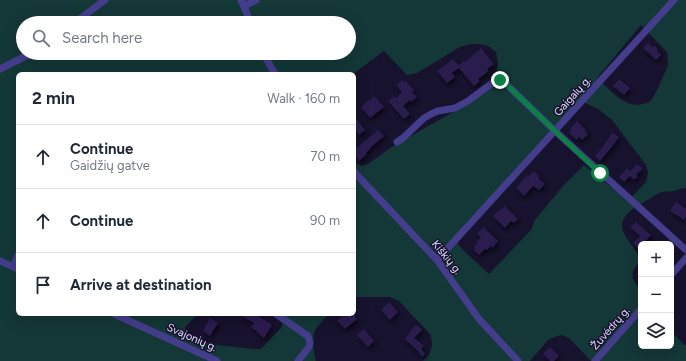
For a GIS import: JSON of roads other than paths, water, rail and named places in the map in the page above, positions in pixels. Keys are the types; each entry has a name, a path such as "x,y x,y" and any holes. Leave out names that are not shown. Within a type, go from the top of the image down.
{"street":[{"path":"83,16 104,0"},
{"path":"248,16 243,3 256,0"},
{"name":"Gaigalų g.","path":"437,260 674,0"},
{"path":"0,69 18,60"},
{"path":"267,60 274,72"},
{"path":"397,142 424,118 445,109 455,108 468,101 495,82 500,80 503,81 555,131 686,250"},
{"name":"Kiškių g.","path":"356,174 437,260 479,319 518,361"},
{"path":"674,272 686,258"},
{"path":"0,261 15,268"},
{"name":"Žuvėdrų g.","path":"595,361 638,312"},
{"name":"Svajonių g.","path":"118,316 217,361"},
{"path":"279,316 308,336 310,344 298,361"}]}
